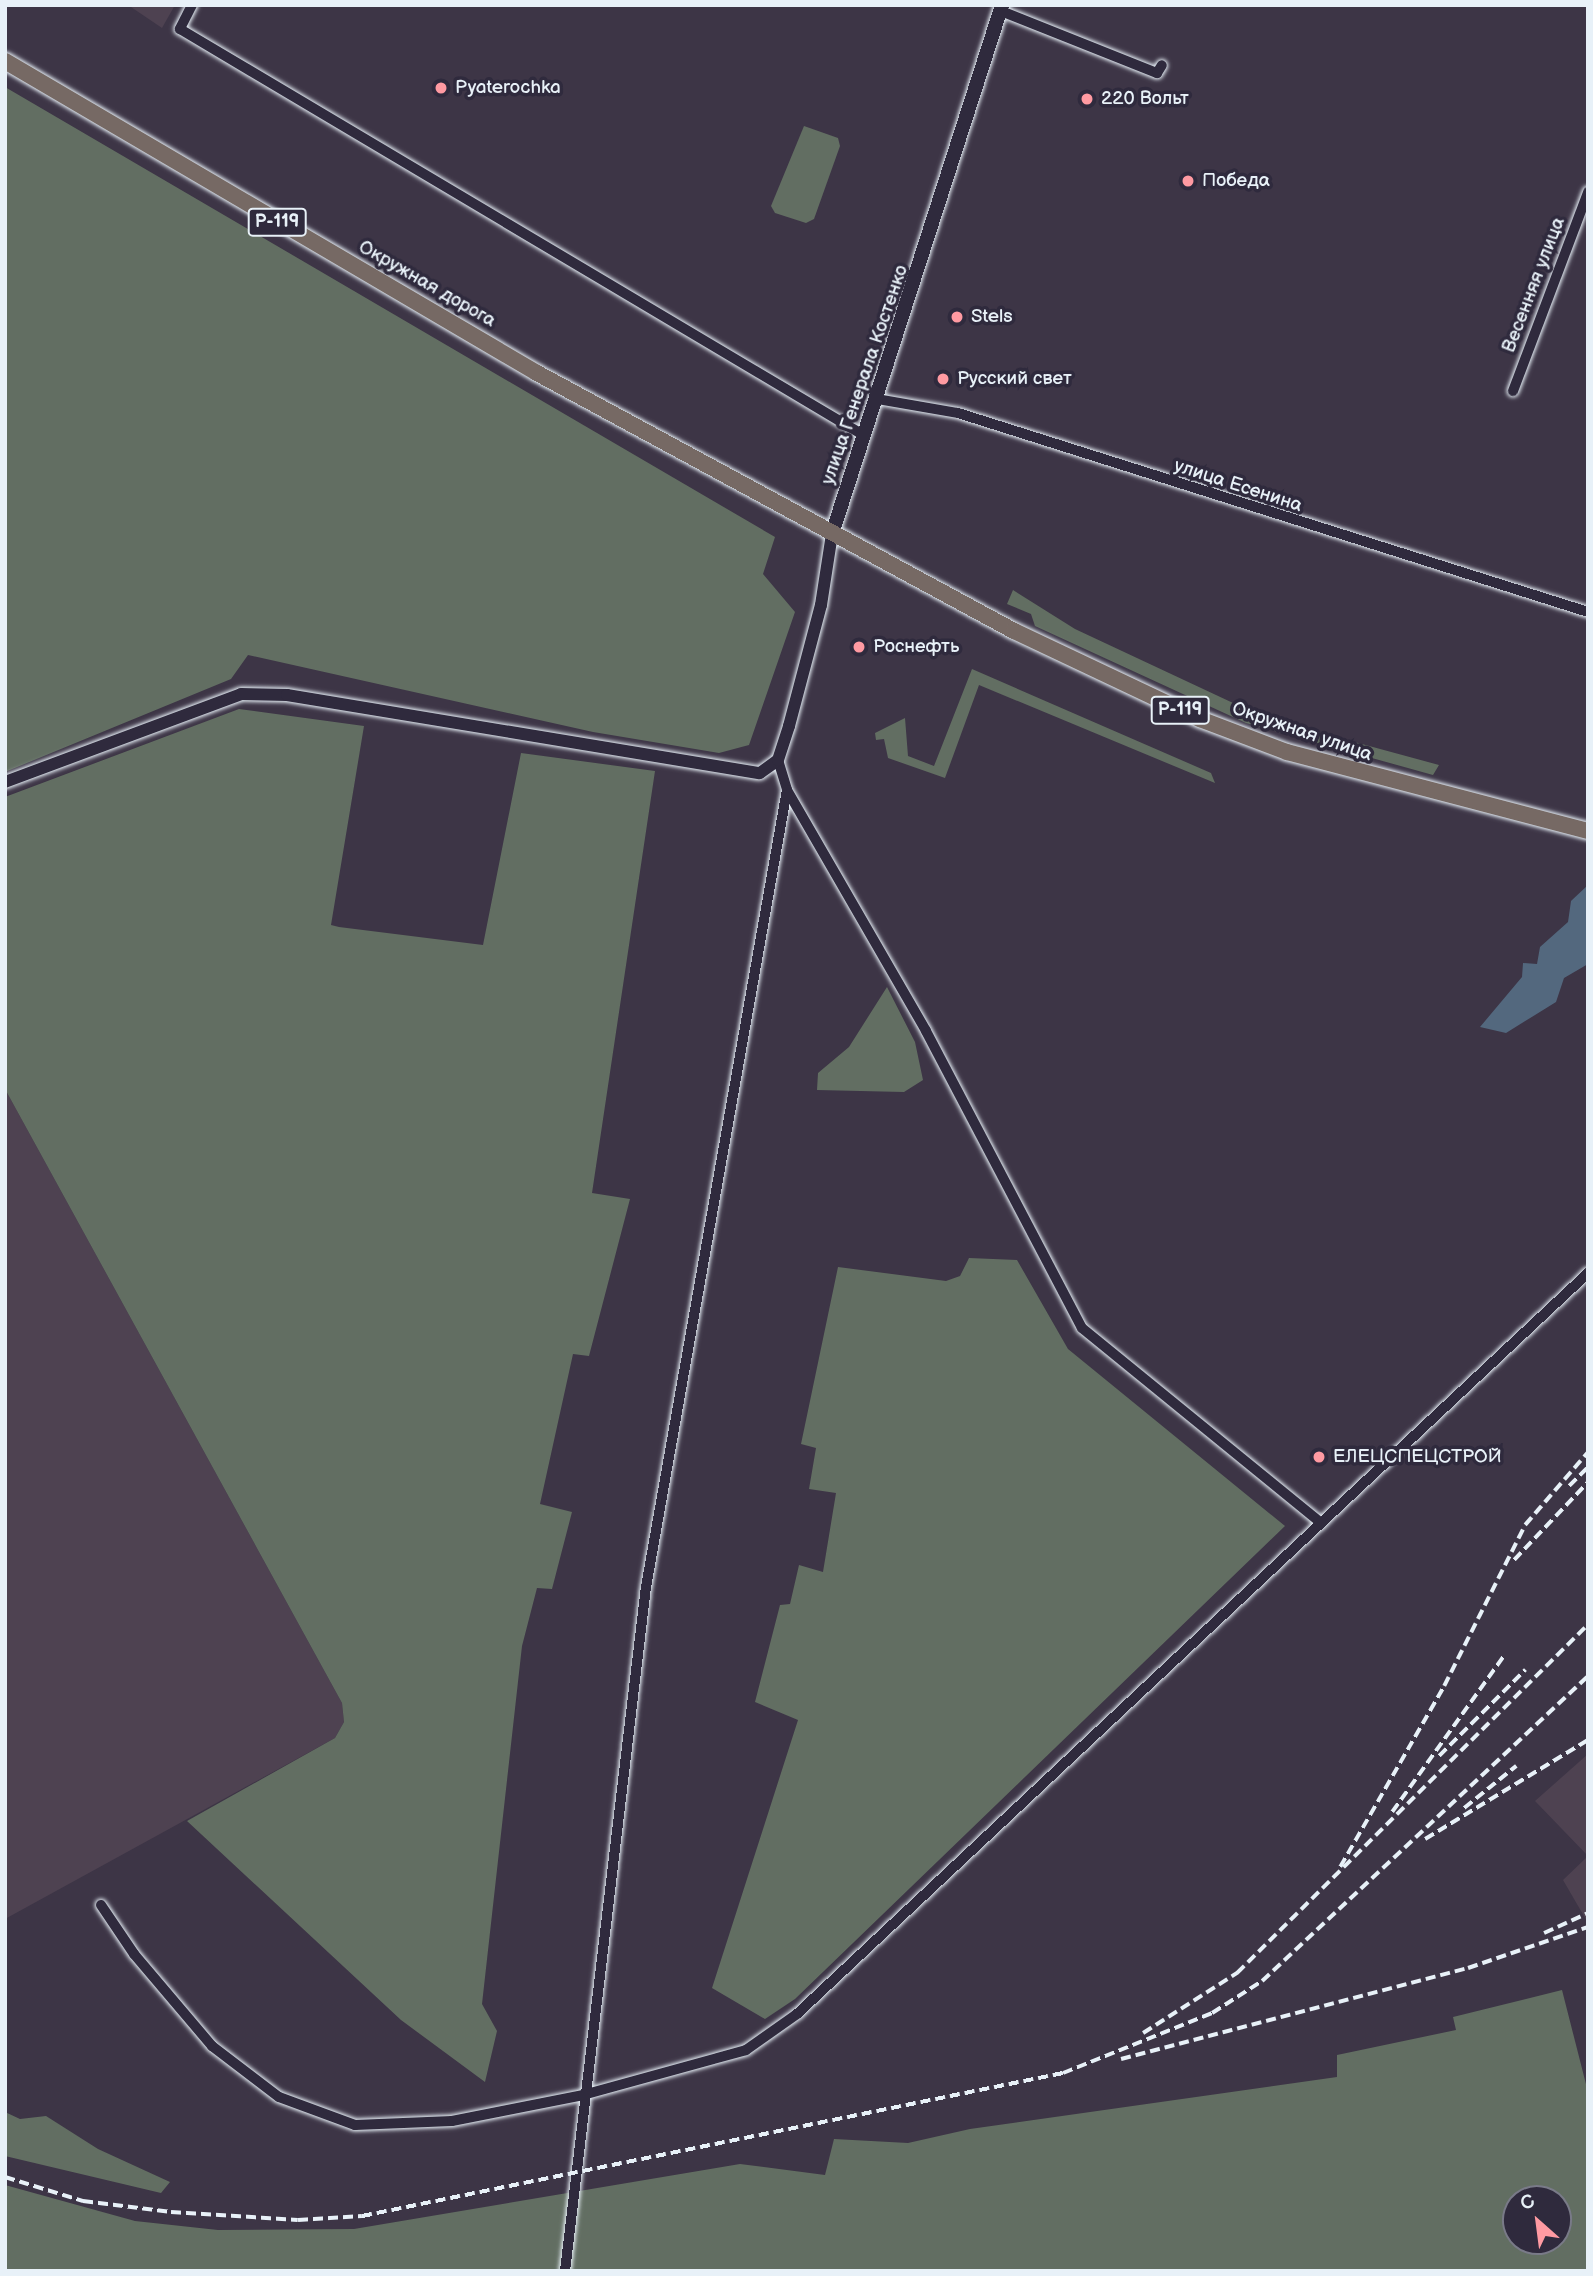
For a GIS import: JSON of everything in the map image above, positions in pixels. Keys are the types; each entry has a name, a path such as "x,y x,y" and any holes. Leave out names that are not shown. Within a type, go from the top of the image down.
{"highway":[{"name":"Окружная дорога","path":"5,61 537,373 832,534"},
{"name":"Окружная улица","path":"832,534 1199,719 1353,772 1588,831"}],"main road":[{"name":"улица Генерала Костенко","path":"832,534 1001,8"}],"street":[{"path":"192,5 180,29 865,436"},
{"path":"1001,8 1157,73 1162,65"},
{"name":"Весенняя улица","path":"1513,391 1588,192"},
{"name":"улица Есенина","path":"877,399 958,413 1588,612"},
{"name":"улица Генерала Костенко","path":"778,760 821,605 832,534"},
{"path":"5,782 241,694 287,695 734,773 760,772 778,760 786,790 926,1031 1082,1328 1320,1522"},
{"path":"565,2271 583,2095 646,1587 786,790"},
{"path":"101,1905 134,1954 212,2046 279,2097 355,2125 452,2121 583,2095 746,2050 797,2014 1588,1273"}],"shaded area":[{"path":"128,5 175,5 162,28"},
{"path":"5,1089 342,1703 344,1722 335,1738 5,1919"},
{"path":"1588,1754 1588,1856 1535,1801"},
{"path":"1588,1856 1588,1923 1563,1880"}],"green space":[{"path":"5,87 775,537 763,574 795,612 749,745 719,753 593,732 248,655 231,679 5,772"},
{"path":"804,126 838,138 840,146 814,219 806,223 775,213 771,206"},
{"path":"1013,590 1075,629 1263,717 1439,765 1433,775 1246,723 1035,626 1031,614 1007,604"},
{"path":"972,669 1211,773 1215,783 979,685 945,778 888,758 884,739 876,740 875,733 905,718 908,756 934,766"},
{"path":"239,709 364,726 331,925 339,927 483,945 521,753 655,771 592,1193 630,1199 589,1356 573,1354 540,1504 572,1512 552,1589 537,1588 522,1646 482,2004 497,2031 485,2082 401,2020 187,1821 335,1738 344,1722 342,1703 5,1089 5,797"},
{"path":"887,987 915,1042 923,1080 904,1092 817,1090 818,1073 849,1047"},
{"path":"969,1258 1017,1260 1068,1349 1285,1526 795,1999 765,2019 712,1988 798,1720 755,1702 780,1605 790,1604 799,1565 823,1572 836,1493 809,1489 816,1448 801,1444 838,1267 946,1281 960,1276"},
{"path":"1562,1990 1588,2092 1588,2271 5,2271 5,2185 135,2221 218,2230 354,2229 740,2164 825,2175 834,2139 908,2143 970,2129 1337,2077 1337,2055 1456,2030 1453,2017"},
{"path":"5,2112 20,2119 46,2116 98,2149 170,2182 161,2193 5,2156"}],"water":[{"path":"1588,885 1588,964 1564,978 1556,1002 1506,1033 1480,1027 1522,977 1523,963 1537,964 1540,947 1568,922 1571,901"}],"railway":[{"path":"1340,1867 1444,1686 1525,1525 1588,1452"},
{"path":"1569,1486 1588,1467"},
{"path":"1514,1560 1588,1482"},
{"path":"1143,2033 1237,1973 1588,1624"},
{"path":"1392,1812 1503,1657"},
{"path":"1439,1756 1525,1670"},
{"path":"5,2177 83,2201 171,2212 298,2220 362,2216 1063,2073 1212,2013 1262,1981 1588,1676"},
{"path":"1425,1839 1588,1740"},
{"path":"1464,1808 1516,1766"},
{"path":"1544,1933 1588,1913"},
{"path":"1121,2059 1468,1968 1588,1927"}],"place":[{"name":"Pyaterochka","path":"441,88"},
{"name":"220 Вольт","path":"1087,99"},
{"name":"Победа","path":"1188,181"},
{"name":"Stels","path":"957,317"},
{"name":"Русский свет","path":"943,379"},
{"name":"Роснефть","path":"859,647"},
{"name":"ЕЛЕЦСПЕЦСТРОЙ","path":"1319,1457"}]}
